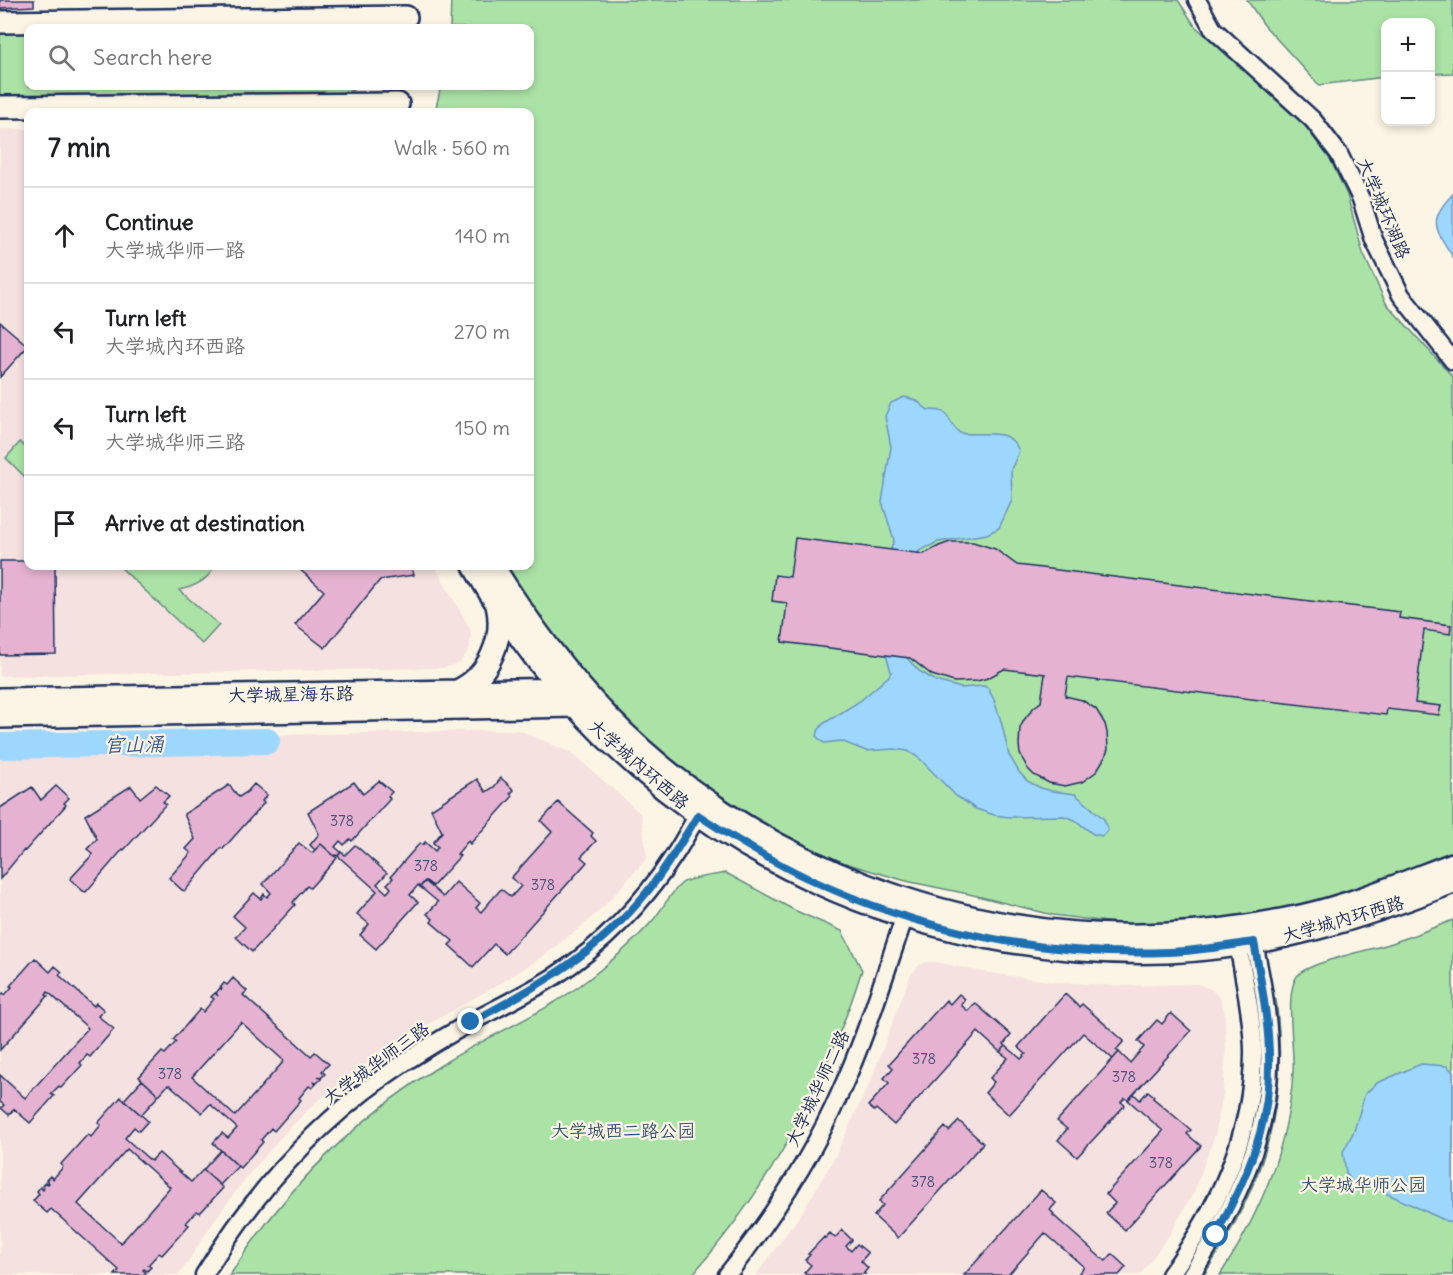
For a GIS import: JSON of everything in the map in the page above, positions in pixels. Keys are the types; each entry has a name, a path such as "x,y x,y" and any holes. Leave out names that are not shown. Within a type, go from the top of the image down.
{"main road":[{"path":"0,22 398,15"},
{"path":"0,107 390,101"},
{"name":"大学城内环西路","path":"476,570 497,604 561,689 579,697 609,718 656,761 708,801 742,823 812,862 873,887 942,928 1015,944 1090,951 1169,952 1245,937 1305,933 1346,922 1453,882"},
{"name":"大学城内环西路","path":"497,570 579,697 597,730 630,760 698,815 744,844 805,877 847,896 907,908"},
{"path":"457,691 474,682 490,659 499,635 500,622 497,604"},
{"name":"大学城星海东路","path":"0,699 561,689"},
{"name":"大学城星海东路","path":"0,717 579,697"},
{"name":"大学城内环西路","path":"1245,937 1301,916 1393,888 1453,864"}],"street":[{"name":"大学城环湖路","path":"1197,0 1213,29 1313,120 1339,154 1361,199 1374,240 1401,295 1453,361"},
{"name":"大学城华师三路","path":"204,1275 253,1203 301,1148 327,1123 376,1082 407,1060 455,1031 532,990 576,961 616,927 648,891 675,854 698,815"},
{"name":"大学城华师二路","path":"727,1275 781,1201 832,1111 859,1048 907,908"},
{"path":"1170,1275 1202,1227 1224,1184 1236,1153 1249,1106 1253,1067 1245,937"},
{"path":"1191,1275 1216,1235 1246,1175 1266,1108 1269,1047 1265,1005 1245,937"}],"shaded area":[{"path":"0,129 24,129 24,570 437,570 471,631 470,648 460,662 444,668 0,676"},
{"path":"518,730 572,753 641,814 647,858 606,904 586,923 542,957 388,1047 315,1103 284,1134 245,1179 216,1218 179,1275 0,1275 0,752 269,747 270,735"},
{"path":"926,962 1055,982 1118,986 1197,984 1211,989 1220,998 1225,1013 1226,1048 1223,1094 1215,1135 1194,1192 1170,1234 1140,1275 756,1275 801,1214 835,1157 871,1080 910,976 919,965"}],"green space":[{"path":"451,0 1178,0 1195,26 1305,126 1330,159 1347,195 1363,253 1386,303 1453,377 1453,860 1283,921 1131,925 1053,915 906,881 821,856 703,791 575,672 504,570 534,570 534,108 436,108 440,90 534,90 534,24 450,24"},
{"path":"1247,0 1453,0 1453,73 1435,74 1435,18 1381,18 1381,77 1319,85 1264,25"},
{"path":"0,32 24,32 24,90 353,90 342,93 0,97"},
{"path":"20,442 24,446 24,476 6,458"},
{"path":"123,570 212,570 200,582 179,590 219,625 202,644"},
{"name":"大学城西二路公园","path":"726,873 794,910 842,931 862,970 831,1053 793,1132 747,1206 692,1275 230,1275 275,1212 300,1183 327,1155 385,1104 449,1060 539,1012 574,990 639,935 682,883"},
{"name":"大学城华师公园","path":"1453,920 1453,1275 1220,1275 1260,1203 1286,1126 1293,1072 1292,992 1299,974 1315,965 1389,944"},
{"path":"1273,999 1276,999 1279,1075 1275,1110 1267,1144 1242,1209 1225,1242 1204,1275 1201,1275 1239,1210 1265,1144 1273,1110 1277,1075 1277,1038"}],"water":[{"path":"1453,194 1453,257 1436,225 1440,211"},
{"path":"904,397 916,400 928,410 942,411 960,433 1001,435 1014,443 1019,451 1011,470 1012,500 999,528 987,534 938,542 919,551 916,555 906,657 919,671 936,681 961,688 984,686 988,688 1001,721 1009,755 1019,772 1027,781 1041,788 1075,794 1104,819 1108,830 1102,836 1093,834 1075,820 1064,816 1009,817 976,809 956,796 919,758 908,751 894,749 866,751 841,741 824,743 817,737 823,724 860,701 891,672 885,651 886,564 894,540 882,502 891,447 885,416 891,403"},
{"path":"1421,1064 1447,1066 1453,1072 1453,1224 1377,1189 1353,1183 1346,1173 1343,1152 1354,1131 1365,1094 1377,1083"}],"building":[{"path":"0,0 34,0 34,6 0,8"},
{"path":"0,322 24,343 24,350 0,377"},
{"path":"795,538 924,554 950,542 973,542 995,549 1017,565 1400,612 1399,618 1451,625 1450,634 1424,630 1415,703 1441,706 1439,715 1387,709 1386,715 1068,677 1065,696 1082,700 1096,709 1105,724 1108,749 1096,772 1082,782 1065,786 1049,783 1028,769 1020,754 1019,745 1020,728 1024,720 1041,702 1045,674 1004,669 977,681 954,682 932,675 910,658 782,642 787,603 772,601 775,575 790,577"},
{"path":"0,561 24,561 24,570 55,570 56,654 0,655"},
{"path":"300,570 412,570 414,575 380,580 325,648 295,625 324,591"},
{"path":"501,778 514,790 510,794 513,796 470,844 468,841 457,854 460,856 433,886 426,881 420,887 418,885 410,895 418,902 376,949 360,935 369,924 357,914 377,891 338,856 341,852 345,855 355,845 387,873 377,884 387,893 391,888 387,884 393,878 391,876 420,843 423,845 425,842 435,851 438,847 433,843 442,832 431,809 477,779 486,792 494,787"},
{"path":"379,781 392,792 388,796 390,799 352,841 350,839 344,845 340,841 335,847 341,852 338,856 334,856 321,844 315,850 310,845 319,834 308,812 354,782 363,794"},
{"path":"254,784 267,795 262,801 264,803 223,849 221,848 185,891 182,890 169,878 191,853 186,849 195,839 184,814 229,785 239,797"},
{"path":"156,785 169,796 163,802 166,804 86,892 83,891 70,879 93,854 87,849 97,839 85,815 131,786 140,798"},
{"path":"56,786 69,798 64,803 66,805 0,879 0,808 32,787 41,800"},
{"path":"558,802 593,833 591,836 596,841 581,857 587,862 505,954 494,944 473,967 449,945 453,941 431,922 433,919 427,914 438,902 420,887 425,881 443,897 456,882 480,903 476,908 481,912 501,889 511,897 521,886 511,878 552,832 541,821"},
{"path":"299,843 312,853 321,844 337,858 310,888 307,886 293,902 295,905 252,952 236,937 245,927 233,916 254,893 261,899 264,894 267,897 271,893 263,884"},
{"path":"35,958 50,972 55,966 62,972 59,975 94,1006 96,1003 104,1010 98,1016 114,1029 90,1057 87,1055 80,1063 82,1065 61,1088 59,1086 51,1094 54,1096 30,1123 14,1109 9,1115 1,1108 4,1105 0,1102 0,1075 25,1098 88,1028 48,992 46,995 48,996 0,1050 0,997 3,993 5,995"},
{"path":"233,978 247,991 243,995 311,1056 315,1052 329,1064 322,1071 325,1074 321,1078 318,1076 321,1079 317,1083 313,1082 316,1084 312,1088 309,1086 299,1098 301,1100 274,1131 271,1128 261,1140 263,1142 240,1168 213,1143 222,1133 228,1138 237,1128 210,1104 202,1113 170,1085 159,1095 139,1077 162,1052 165,1054 176,1042 173,1040 200,1009 203,1012 214,999 211,997 215,993 218,996 216,993 220,988 222,990 224,983 227,985","holes":["241,1022 284,1061 235,1116 192,1077"]},
{"path":"959,994 965,999 961,1005 968,1011 975,1003 1011,1035 1004,1044 1006,1046 1000,1052 978,1032 894,1125 876,1109 874,1111 868,1106 889,1083 884,1078 893,1068 889,1064 946,1000 950,1004"},
{"path":"1065,994 1079,1007 1082,1004 1124,1041 1116,1050 1119,1052 1113,1059 1083,1033 1009,1115 985,1093 994,1082 990,1078 1008,1058 1000,1052 1006,1046 1021,1059 1026,1054 1018,1047"},
{"path":"1171,1013 1191,1031 1128,1100 1125,1098 1121,1102 1125,1105 1077,1157 1058,1140 1067,1129 1057,1121 1119,1052 1130,1063 1144,1047 1138,1041 1157,1020 1162,1024"},
{"path":"142,1080 159,1095 141,1115 124,1100"},
{"path":"1148,1091 1154,1096 1153,1098 1191,1130 1187,1134 1201,1146 1125,1230 1106,1213 1115,1203 1106,1194 1163,1131 1128,1100 1134,1094 1140,1100"},
{"path":"121,1097 148,1121 139,1131 134,1127 125,1138 151,1161 159,1153 191,1182 203,1170 223,1188 200,1213 197,1211 186,1223 189,1225 162,1255 159,1253 148,1265 151,1267 147,1271 143,1270 146,1273 144,1275 115,1275 119,1270 51,1209 47,1213 33,1201 39,1194 37,1191 40,1187 43,1190 42,1186 45,1182 49,1183 46,1180 50,1176 53,1179 63,1167 61,1164 88,1134 91,1137 101,1125 98,1123","holes":["127,1149 170,1187 121,1243 78,1204"]},
{"path":"959,1121 983,1143 898,1238 874,1216 883,1205 879,1201 945,1127 949,1131"},
{"path":"221,1150 238,1166 220,1185 203,1170"},
{"path":"1041,1190 1056,1203 1050,1210 1053,1215 1100,1257 1106,1261 1112,1254 1126,1267 1119,1275 1077,1275 1084,1267 1045,1233 1008,1275 964,1275"},
{"path":"842,1230 852,1240 846,1246 851,1251 857,1244 868,1253 861,1261 868,1268 865,1274 807,1275 804,1273 811,1265 805,1260 810,1255 808,1254 824,1237 830,1233 835,1238"}],"waterway":[{"name":"官山涌","path":"0,746 267,741"}],"route":[{"path":"471,1022 556,975 616,927 648,891 675,854 698,815 774,861 837,892 904,917 942,928 1015,944 1090,951 1169,952 1254,942 1268,1021 1269,1068 1266,1108 1246,1175 1216,1235"}]}
